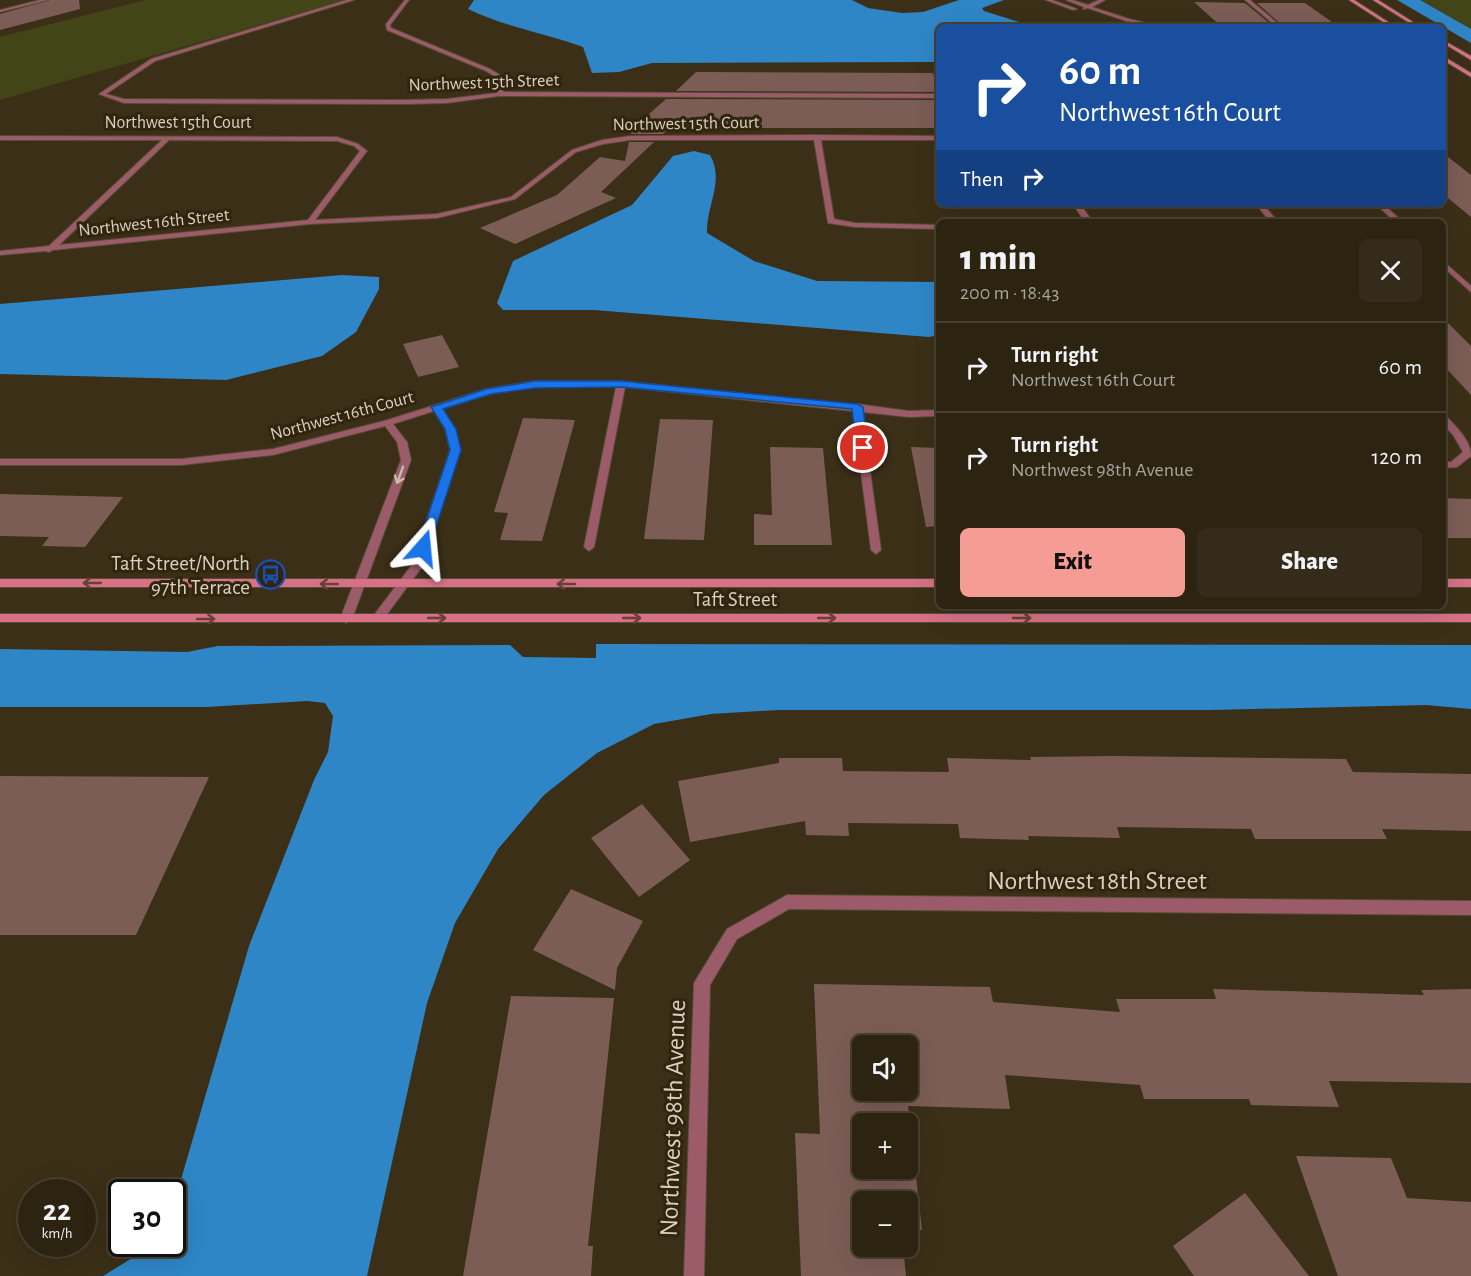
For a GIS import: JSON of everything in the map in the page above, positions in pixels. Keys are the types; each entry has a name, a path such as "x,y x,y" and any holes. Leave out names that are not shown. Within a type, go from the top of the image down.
{"street":[{"path":"0,11 46,0"},
{"name":"Northwest 15th Street","path":"352,0 153,60 102,94 124,101 382,102 447,101 499,94 936,96"},
{"path":"407,0 388,25 389,29 488,70 498,76 503,87 499,94"},
{"path":"1048,0 1123,24"},
{"path":"1068,0 1147,24"},
{"path":"1078,10 1103,0"},
{"path":"1247,0 1276,24"},
{"path":"1351,0 1389,24"},
{"path":"1374,0 1414,24"},
{"path":"1446,44 1471,58"},
{"path":"1446,60 1471,75"},
{"path":"817,137 831,221 855,225 936,227"},
{"name":"Northwest 15th Court","path":"0,138 337,139 356,145 364,151 310,222"},
{"path":"49,250 168,138"},
{"name":"Northwest 15th Court","path":"310,222 437,216 479,208 513,198 574,151 602,142 630,138 936,138"},
{"path":"1262,207 1272,219"},
{"path":"1382,207 1396,219"},
{"name":"Northwest 16th Street","path":"0,253 49,250 310,222"},
{"path":"1446,266 1471,290"},
{"name":"Northwest 16th Court","path":"0,462 181,462 273,452 387,423 489,391 535,384 621,384 909,414 936,413"},
{"path":"589,547 621,384"},
{"path":"378,618 416,567 455,450 450,429 436,407"},
{"path":"857,407 876,550"},
{"path":"1446,421 1457,434 1467,453 1453,465 1446,465"},
{"path":"346,619 406,460 402,442 387,423"},
{"name":"Taft Street","path":"0,583 936,584"},
{"path":"1446,583 1471,583"},
{"name":"Taft Street","path":"0,618 1471,618"},
{"name":"Northwest 18th Street","path":"732,934 788,902 1471,908"},
{"name":"Northwest 98th Avenue","path":"694,1276 702,983 732,934"}],"green space":[{"path":"145,0 346,0 0,100 0,37"},
{"path":"1420,0 1471,0 1471,29"}],"water":[{"path":"474,0 852,0 868,8 902,13 923,12 959,0 1004,0 982,8 984,11 1025,24 936,24 936,62 652,63 619,72 592,73 583,47 496,21 468,9"},
{"path":"1397,0 1420,0 1471,29 1471,43 1446,28 1446,24 1438,24"},
{"path":"694,151 710,155 716,174 707,233 754,261 817,281 936,282 936,336 929,337 594,310 503,310 497,303 513,261 632,205 673,156"},
{"path":"342,275 379,277 379,289 356,332 322,356 226,380 0,374 0,304"},
{"path":"596,644 1471,645 1471,709 1426,705 1211,710 777,710 711,714 654,724 597,753 544,795 498,849 455,923 427,1003 367,1276 103,1276 134,1257 186,1257 186,1179 181,1179 249,946 314,780 328,752 333,716 325,703 307,701 207,707 0,707 0,649 187,652 218,646 510,645 523,657 596,658"}],"building":[{"path":"50,0 79,0 80,9 0,30 0,14"},
{"path":"1194,2 1245,3 1270,24 1219,24"},
{"path":"1257,3 1305,3 1335,24 1281,24"},
{"path":"696,72 933,73 936,82 936,92 676,91"},
{"path":"666,99 936,100 936,128 670,128 663,134 631,134 632,129"},
{"path":"629,142 654,142 601,192 616,198 515,244 480,228 557,195 600,157 625,161"},
{"path":"1446,155 1471,175 1471,217 1446,196"},
{"path":"1446,321 1471,346 1471,395 1446,368"},
{"path":"442,335 459,367 418,377 403,344"},
{"path":"523,418 575,420 542,541 500,540 508,513 494,512"},
{"path":"660,419 713,420 704,540 644,539"},
{"path":"770,447 823,448 832,545 754,545 754,514 772,515"},
{"path":"911,447 936,448 936,526 926,527"},
{"path":"0,494 123,497 85,547 42,546 49,537 0,536"},
{"path":"1446,498 1471,499 1471,538 1446,538"},
{"path":"1030,757 1346,759 1353,772 1471,774 1471,831 1382,829 1387,839 1255,839 1251,829 1117,827 1120,838 1028,836 1029,840 960,838 958,824 848,823 849,836 806,835 805,821 690,842 678,781 779,763 779,758 842,758 843,771 949,772 947,758 1031,760"},
{"path":"0,776 209,777 136,935 0,935"},
{"path":"642,804 690,860 639,897 591,838"},
{"path":"571,889 643,921 617,968 615,990 533,950"},
{"path":"814,984 990,987 993,1002 1120,1012 1116,999 1216,999 1213,989 1424,995 1421,990 1471,989 1471,1083 1329,1081 1339,1107 1251,1105 1249,1099 1144,1099 1140,1085 1005,1075 1010,1109 908,1106 909,1113 852,1113 852,1179 916,1179 918,1191 852,1191 852,1257 904,1257 906,1276 801,1276 795,1133 820,1134"},
{"path":"511,996 614,998 588,1246 593,1246 591,1276 463,1276"},
{"path":"1296,1156 1391,1158 1407,1198 1471,1202 1471,1276 1338,1276"},
{"path":"1245,1193 1309,1276 1194,1276 1173,1246"},
{"path":"918,1195 922,1230 918,1230"}],"place":[{"name":"Taft Street/North 97th Terrace","path":"271,575"}],"route":[{"path":"423,548 455,450 450,429 436,407 489,391 535,384 621,384 857,407 863,448"}]}
